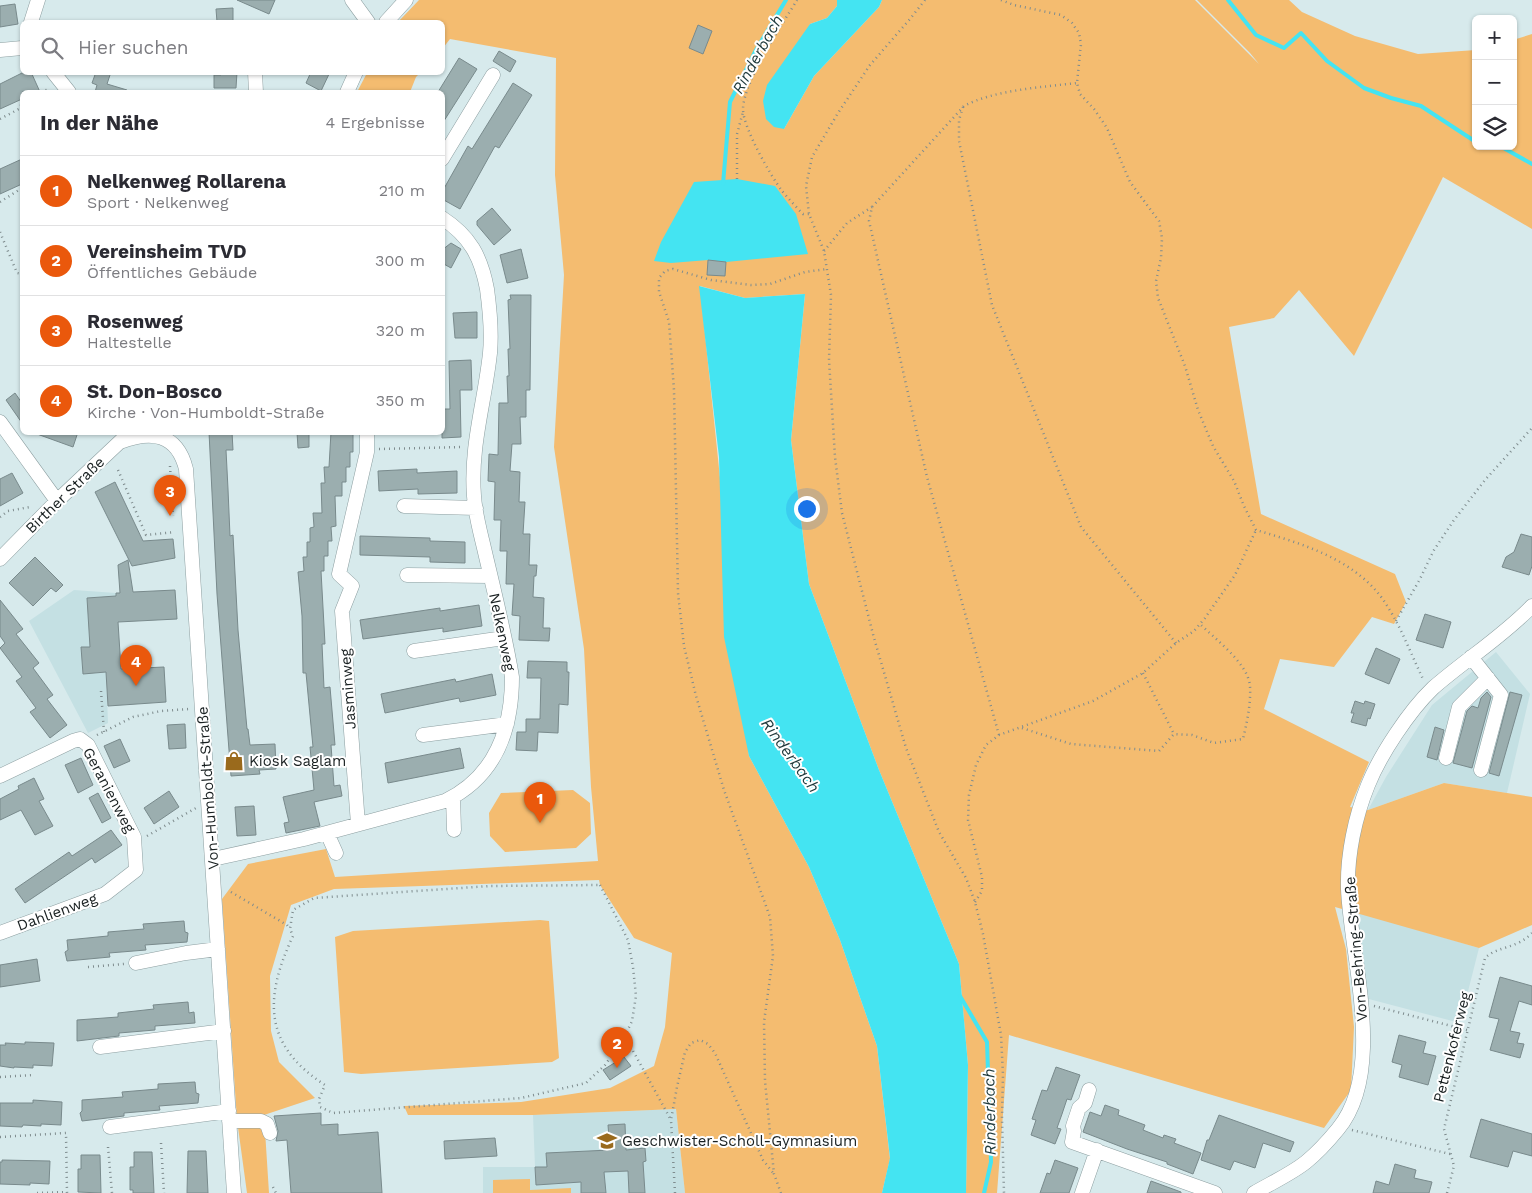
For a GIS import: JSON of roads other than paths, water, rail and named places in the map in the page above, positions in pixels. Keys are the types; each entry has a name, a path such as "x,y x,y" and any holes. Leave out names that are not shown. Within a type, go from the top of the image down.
{"street":[{"path":"32,20 38,0"},
{"path":"352,0 367,20"},
{"path":"388,20 406,0"},
{"path":"0,50 20,48"},
{"path":"55,75 67,90"},
{"path":"255,75 256,90"},
{"path":"348,90 355,75"},
{"path":"445,154 494,75"},
{"name":"Nelkenweg","path":"213,859 382,819 453,797 469,787 488,767 507,724 512,699 512,677 476,508 473,470 490,352 490,312 479,260 470,242 457,227 445,220"},
{"path":"0,422 57,501"},
{"name":"Von-Humboldt-Straße","path":"121,436 150,435 165,438 183,457 186,469 234,1193"},
{"name":"Jasminweg","path":"358,824 342,611 352,586 339,574 367,450 367,435"},
{"name":"Birther Straße","path":"0,559 121,436"},
{"path":"404,506 476,508"},
{"path":"407,575 490,576"},
{"name":"Von-Behring-Straße","path":"1254,1193 1306,1162 1340,1127 1350,1110 1362,1072 1363,1035 1361,1003 1348,889 1348,862 1359,811 1378,763 1411,714 1432,690 1518,621 1532,606"},
{"path":"414,651 504,638"},
{"path":"1471,657 1502,695 1481,770"},
{"path":"1446,758 1459,707 1488,678"},
{"path":"424,734 507,724"},
{"name":"Geranienweg","path":"0,776 72,741 80,739 88,745 134,837 136,870"},
{"path":"453,797 454,830"},
{"path":"328,832 336,853"},
{"name":"Dahlienweg","path":"0,933 106,894 136,870"},
{"path":"136,963 186,952 218,949"},
{"path":"100,1047 224,1031"},
{"path":"1089,1090 1085,1103 1079,1108 1072,1126 1074,1132 1072,1142 1215,1193"},
{"path":"110,1127 229,1116 261,1121 267,1124 270,1133"},
{"path":"1082,1193 1097,1150"}],"water":[{"path":"837,0 882,0 879,7 814,76 784,129 774,127 766,119 763,101 767,85 810,24 827,18 837,6"},
{"path":"737,179 775,186 796,214 808,254 726,262 708,260 671,263 654,261 661,242 694,182"},
{"path":"699,286 745,298 805,294 791,440 809,584 879,770 959,964 968,1065 966,1193 882,1193 890,1158 877,1046 840,940 809,867 749,756 724,637 719,457"}],"waterway":[{"name":"Rinderbach","path":"723,184 730,102 756,50 786,0"},
{"path":"1228,0 1256,35 1284,48 1301,33 1327,61 1364,88 1421,106 1472,139"},
{"path":"1507,150 1532,164"},
{"name":"Rinderbach","path":"960,996 987,1042 991,1162 984,1193"}],"place":[{"name":"Rosenweg","path":"170,516"},
{"name":"St. Don-Bosco","path":"136,686"},
{"name":"Kiosk Saglam","path":"234,761"},
{"name":"Nelkenweg Rollarena","path":"540,823"},
{"name":"Vereinsheim TVD","path":"617,1068"},
{"name":"Geschwister-Scholl-Gymnasium","path":"607,1141"}]}
